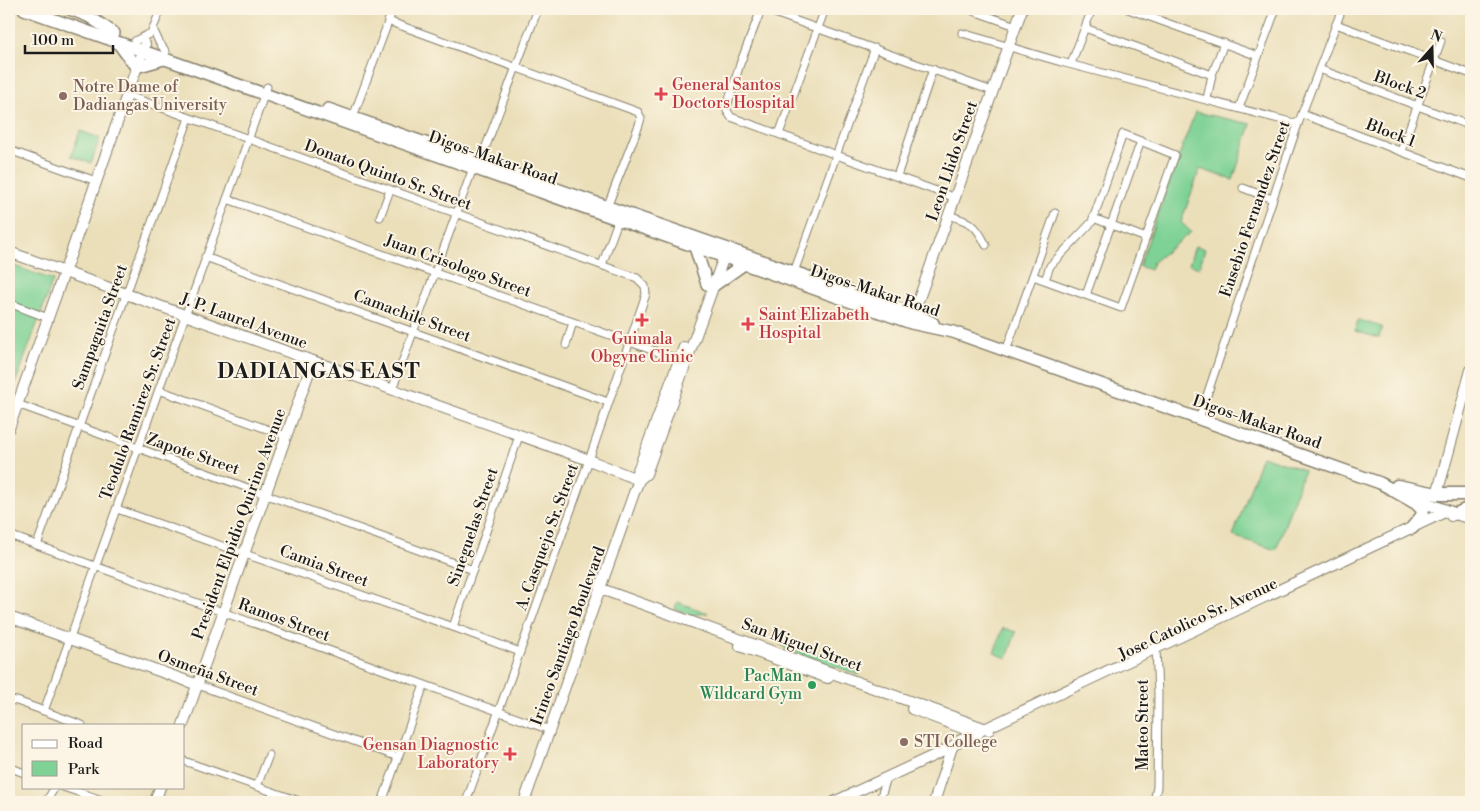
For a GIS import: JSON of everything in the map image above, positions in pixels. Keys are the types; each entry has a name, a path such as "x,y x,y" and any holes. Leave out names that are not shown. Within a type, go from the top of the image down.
{"highway":[{"path":"1396,489 1437,494 1471,494"},
{"path":"1396,489 1422,509 1422,516 1412,528"}],"main road":[{"name":"Digos-Makar Road","path":"24,9 141,45 606,211 722,251 794,272 912,318"},
{"name":"Digos-Makar Road","path":"46,9 116,38"},
{"path":"70,9 88,16 116,38 136,68"},
{"name":"Leon Llido Street","path":"912,318 1022,9"},
{"path":"9,428 13,402 48,318 136,68 141,45"},
{"path":"136,68 165,55"},
{"name":"Digos-Makar Road","path":"266,91 353,117 476,165"},
{"name":"Digos-Makar Road","path":"620,215 695,247 722,251 744,264 912,318 1462,512"},
{"path":"695,247 710,285 744,264"},
{"name":"Irineo Santiago Boulevard","path":"524,802 639,480 646,474 722,251"},
{"name":"J. P. Laurel Avenue","path":"9,252 639,480"},
{"name":"President Elpidio Quirino Avenue","path":"183,724 313,361"},
{"path":"1437,494 1471,370"},
{"path":"1462,512 1471,499"},
{"name":"Jose Catolico Sr. Avenue","path":"1156,652 1412,528 1462,512"},
{"name":"Jose Catolico Sr. Avenue","path":"834,802 952,747 961,746 984,732 1462,512"},
{"name":"San Miguel Street","path":"599,592 984,732"},
{"name":"Osmeña Street","path":"9,616 198,685"},
{"path":"934,802 952,747"},
{"path":"154,802 160,788"}],"street":[{"path":"141,45 153,29 161,9"},
{"path":"353,117 393,9"},
{"path":"392,390 456,214 538,9"},
{"path":"779,134 825,9"},
{"path":"968,9 1016,26"},
{"path":"1071,64 1092,9"},
{"path":"1128,9 1258,56"},
{"path":"1239,108 1276,9"},
{"name":"Eusebio Fernandez Street","path":"1199,419 1272,198 1342,9"},
{"path":"956,198 728,114 727,106 740,64 759,15 763,11 772,11 992,91"},
{"path":"388,21 638,112 641,118 639,125 606,211"},
{"path":"1336,24 1471,74"},
{"path":"1085,28 1212,75"},
{"path":"153,29 165,55"},
{"path":"962,32 1071,64 1298,124"},
{"path":"1401,151 1441,41"},
{"path":"1207,99 1212,75 1224,44"},
{"path":"794,272 876,48"},
{"path":"898,176 933,69"},
{"name":"Block 2","path":"1319,70 1471,126"},
{"name":"Teodulo Ramirez Sr. Street","path":"44,712 205,257 266,91"},
{"name":"Donato Quinto Sr. Street","path":"126,96 602,264 641,280"},
{"name":"Block 1","path":"1302,114 1471,178"},
{"name":"Sampaguita Street","path":"37,546 189,118"},
{"path":"1033,276 1121,308 1175,155 1123,134 1093,218 1087,228 1050,266 1045,280"},
{"path":"1086,295 1142,141"},
{"path":"9,150 96,181"},
{"path":"1243,188 1272,198"},
{"path":"380,217 390,190"},
{"name":"Juan Crisologo Street","path":"227,199 683,361"},
{"path":"1006,351 1055,213"},
{"path":"602,264 620,215"},
{"path":"949,215 971,223 978,228 986,246"},
{"path":"1093,218 1146,238"},
{"name":"Camachile Street","path":"205,257 608,402"},
{"path":"1038,262 1050,266"},
{"name":"A. Casquejo Sr. Street","path":"466,802 646,294 641,280"},
{"path":"9,303 48,318"},
{"path":"566,345 573,322"},
{"path":"159,390 286,436"},
{"name":"Zapote Street","path":"13,402 79,428 473,570"},
{"name":"Sineguelas Street","path":"453,627 520,436"},
{"name":"Camia Street","path":"117,508 520,652"},
{"name":"Ramos Street","path":"9,535 550,730"},
{"name":"Mateo Street","path":"1154,802 1157,786 1158,694 1156,652"},
{"name":"Osmeña Street","path":"198,685 398,757"},
{"path":"382,802 424,685"},
{"path":"9,700 79,724"},
{"path":"257,786 269,755"},
{"path":"185,761 302,802"},
{"path":"9,768 22,772"},
{"path":"879,802 887,778"},
{"path":"46,802 54,788"},
{"path":"66,788 108,802"}],"green space":[{"path":"1195,112 1251,124 1233,180 1200,169 1181,222 1191,232 1153,262 1150,270 1139,266"},
{"path":"80,131 100,138 91,163 71,156"},
{"path":"1195,246 1205,249 1199,268 1189,264"},
{"path":"9,264 53,280 10,398 9,398"},
{"path":"1358,320 1382,327 1379,338 1355,331"},
{"path":"1262,456 1304,470 1276,550 1233,536"},
{"path":"677,602 708,613 691,615 675,609"},
{"path":"1003,628 1016,632 1007,658 994,653"},
{"path":"774,638 861,669 859,675 786,649"}],"place":[{"name":"General Santos Doctors Hospital","path":"661,94"},
{"name":"Notre Dame of Dadiangas University","path":"63,96"},
{"name":"Guimala Obgyne Clinic","path":"642,320"},
{"name":"Saint Elizabeth Hospital","path":"748,324"},
{"name":"PacMan Wildcard Gym","path":"812,685"},
{"name":"STI College","path":"904,742"},
{"name":"Gensan Diagnostic Laboratory","path":"510,754"}],"district":[{"name":"DADIANGAS EAST","path":"319,372"}]}
